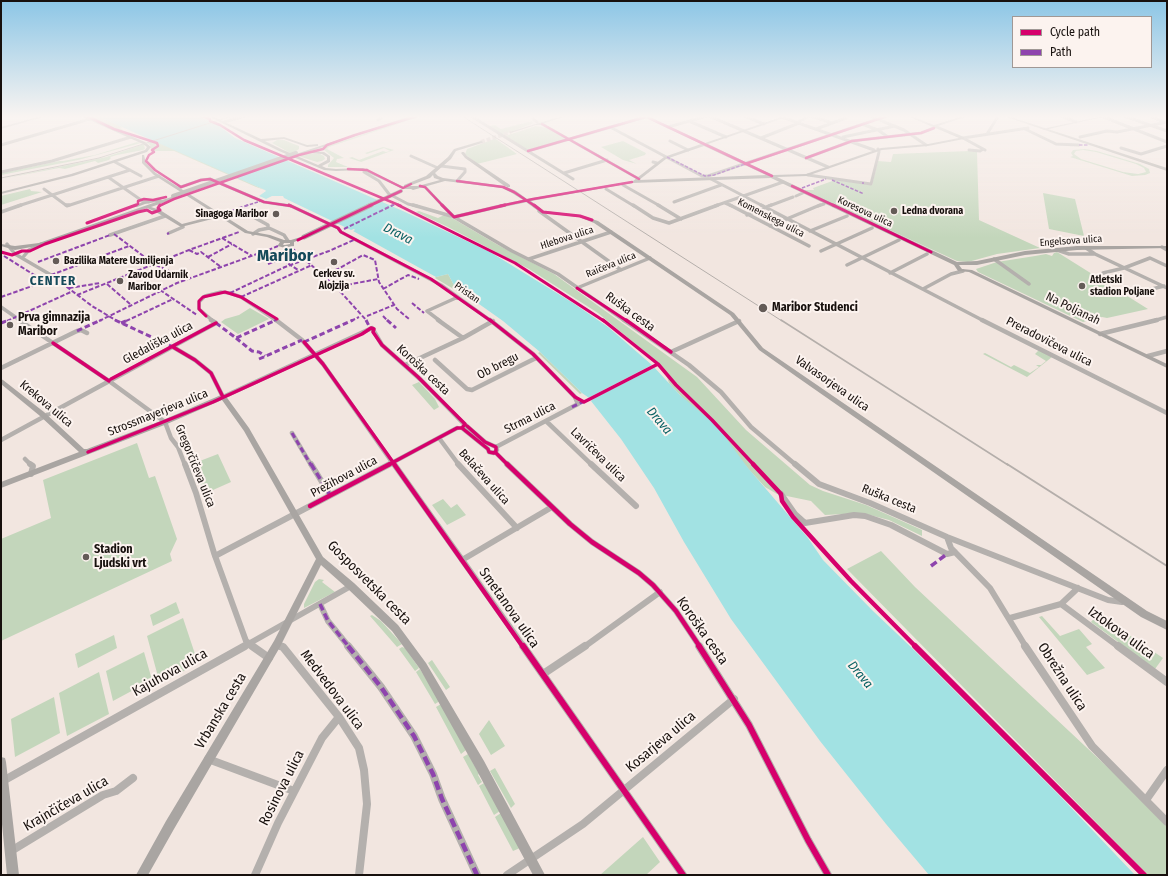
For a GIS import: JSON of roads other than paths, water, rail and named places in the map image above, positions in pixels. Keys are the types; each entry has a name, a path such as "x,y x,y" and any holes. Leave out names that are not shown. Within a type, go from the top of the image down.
{"main road":[{"path":"1131,157 1167,169"}],"street":[{"path":"1,172 68,157"},
{"path":"1,193 131,157"},
{"path":"143,157 143,161 146,166 159,176 214,210 219,216 247,232 268,236 283,242 280,245 285,247 292,245 284,235 268,228 268,225 248,214"},
{"path":"24,256 31,248 142,206 154,204 289,157"},
{"path":"298,157 330,170 367,170 398,185 404,186 425,178 453,157"},
{"path":"319,166 330,159 328,157"},
{"path":"413,157 439,167 464,169 465,172 457,181"},
{"name":"Valvasorjeva ulica","path":"466,157 539,211 587,218 611,232 726,309 739,321 752,339 767,354 1125,600"},
{"path":"538,157 573,179"},
{"path":"602,157 639,178"},
{"path":"632,182 639,178 655,162 666,157 706,176 767,157"},
{"name":"Koresova ulica","path":"730,157 956,266 963,271"},
{"path":"808,175 857,157"},
{"path":"367,170 364,172 379,181 388,193 396,198 408,204 454,217 525,201 632,182 808,175 871,184 878,157"},
{"path":"806,158 828,167"},
{"path":"564,173 607,160"},
{"path":"115,162 141,176"},
{"path":"1,212 130,170"},
{"path":"433,173 436,177 448,180"},
{"path":"44,189 67,206 159,176"},
{"path":"485,183 496,182 493,176"},
{"path":"108,177 123,188 142,206"},
{"name":"Pristan","path":"178,188 206,179 214,180 261,201 269,204 288,205 328,223 338,228 341,232 441,285 493,321 536,358"},
{"name":"Preradovičeva ulica","path":"711,179 890,273 1167,413"},
{"path":"403,190 418,187 438,180 448,180 485,183 503,187 514,192"},
{"path":"606,189 654,218 671,223 783,182"},
{"path":"290,241 304,237 403,190 411,184"},
{"path":"398,185 403,190"},
{"path":"623,185 681,219"},
{"path":"674,202 721,185"},
{"name":"Ruška cesta","path":"418,187 425,187 454,217 558,274 577,288 608,307 705,377 721,392 751,427 818,484 870,503 947,537 1115,602 1122,602 1125,600 1167,626"},
{"path":"747,215 805,192"},
{"name":"Komenskega ulica","path":"725,203 809,246"},
{"path":"142,206 154,204"},
{"path":"154,204 165,216 180,226 183,226"},
{"path":"770,226 824,204"},
{"path":"539,211 621,270"},
{"path":"1,250 8,246 32,244 45,241 125,213"},
{"path":"110,235 165,216"},
{"path":"169,233 183,226 219,216"},
{"path":"810,231 847,216"},
{"path":"253,234 268,228"},
{"path":"821,251 872,228"},
{"name":"Hlebova ulica","path":"529,259 611,232"},
{"path":"847,265 899,240"},
{"path":"1,242 24,256 29,261"},
{"path":"1,245 25,247 44,243"},
{"path":"8,246 15,254 51,274"},
{"path":"1086,248 1095,254 1166,287"},
{"name":"Engelsova ulica","path":"956,266 1057,250 1086,248 1165,248"},
{"path":"1057,250 1069,254 1095,254"},
{"path":"890,273 927,254"},
{"name":"Raičeva ulica","path":"577,288 650,258"},
{"path":"1103,273 1124,268 1150,258 1167,266"},
{"path":"994,259 1030,284"},
{"path":"922,289 951,274 971,269 977,263"},
{"name":"Na Poljanah","path":"966,264 971,269 1167,366"},
{"path":"951,274 956,266"},
{"path":"1136,293 1166,287"},
{"name":"Smetanova ulica","path":"216,323 202,313 198,304 203,297 221,292 230,293 241,297 280,321 302,340 316,355 543,674 683,875"},
{"path":"458,297 427,311 463,338"},
{"name":"Gregorčičeva ulica","path":"1,307 109,381 165,422 171,438 178,447 196,493 215,556 246,641 269,658"},
{"path":"1100,334 1167,317"},
{"path":"404,365 463,338 493,321"},
{"path":"670,352 739,321"},
{"name":"Gledališka ulica","path":"1,440 216,323"},
{"path":"1,368 77,331 81,330 87,333"},
{"name":"Strossmayerjeva ulica","path":"1,485 165,422 367,332 373,332"},
{"name":"Koroška cesta","path":"373,332 380,343 404,365 463,426 493,448 581,534 639,573 660,592 676,611 696,638 749,725 808,840 828,875"},
{"path":"173,347 195,360 212,373 223,397"},
{"path":"1148,356 1167,351"},
{"name":"Ob bregu","path":"435,360 467,389 472,390 536,358 575,397 578,404 572,407"},
{"name":"Krekova ulica","path":"1,381 44,416 82,451 88,452"},
{"name":"Gosposvetska cesta","path":"223,397 247,430 320,559 352,586 395,628 423,666 480,765 539,875"},
{"name":"Strma ulica","path":"493,448 572,407"},
{"name":"Lavričeva ulica","path":"546,421 636,506"},
{"name":"Prežihova ulica","path":"215,556 463,426"},
{"name":"Prežihova ulica","path":"292,433 330,495"},
{"name":"Belačeva ulica","path":"439,438 459,465 517,528"},
{"name":"Krekova ulica","path":"67,460 74,453 77,445"},
{"path":"25,459 33,466 31,474"},
{"path":"781,494 795,514 805,523 854,515 865,516 891,525 947,554 955,552"},
{"path":"462,560 552,507"},
{"name":"Obrežna ulica","path":"947,537 948,542 955,552 990,588 1010,618 1030,653 1092,746 1167,822"},
{"name":"Vrbanska cesta","path":"142,875 208,759 277,644 320,559"},
{"name":"Kajuhova ulica","path":"2,782 352,586"},
{"path":"1010,618 1061,604 1078,588"},
{"path":"543,674 660,592"},
{"path":"320,604 328,621 382,687 414,736 434,774 442,799 477,875"},
{"name":"Iztokova ulica","path":"1061,604 1167,682"},
{"name":"Medvedova ulica","path":"277,644 289,653 339,717 359,748 364,770 367,804 359,875"},
{"name":"Kosarjeva ulica","path":"508,875 583,824 734,699"},
{"name":"Rosinova ulica","path":"255,875 294,791 322,738 339,717"},
{"path":"208,759 294,791"},
{"path":"1,762 13,875"},
{"path":"1146,800 1167,770"},
{"name":"Krajnčičeva ulica","path":"11,851 103,795 116,791 133,778"}],"water":[{"name":"Drava","path":"190,157 278,157 403,211 490,252 573,303 608,327 652,365 680,395 717,426 748,468 808,538 823,560 1059,795 1135,875 929,875 820,741 731,619 684,542 654,488 621,439 591,401 592,400 582,393 540,352 503,321 455,287 448,274 436,277 353,231 355,230 354,229 351,230 284,198 283,196 272,196 266,199 259,196 266,191"}],"railway":[{"path":"1,178 103,157"},
{"path":"526,157 782,321"},
{"path":"781,320 1008,465"},
{"path":"1007,464 1167,566"}],"place":[{"name":"Ledna dvorana","path":"894,211"},
{"name":"Sinagoga Maribor","path":"276,214"},
{"name":"Bazilika Matere Usmiljenja","path":"56,261"},
{"name":"Cerkev sv. Alojzija","path":"334,262"},
{"name":"Zavod Udarnik Maribor","path":"120,281"},
{"name":"Atletski stadion Poljane","path":"1082,286"},
{"name":"Maribor Studenci","path":"763,308"},
{"name":"Prva gimnazija Maribor","path":"10,325"},
{"name":"Stadion Ljudski vrt","path":"86,557"}],"district":[{"name":"Maribor","path":"285,256"},
{"name":"CENTER","path":"53,281"}]}
